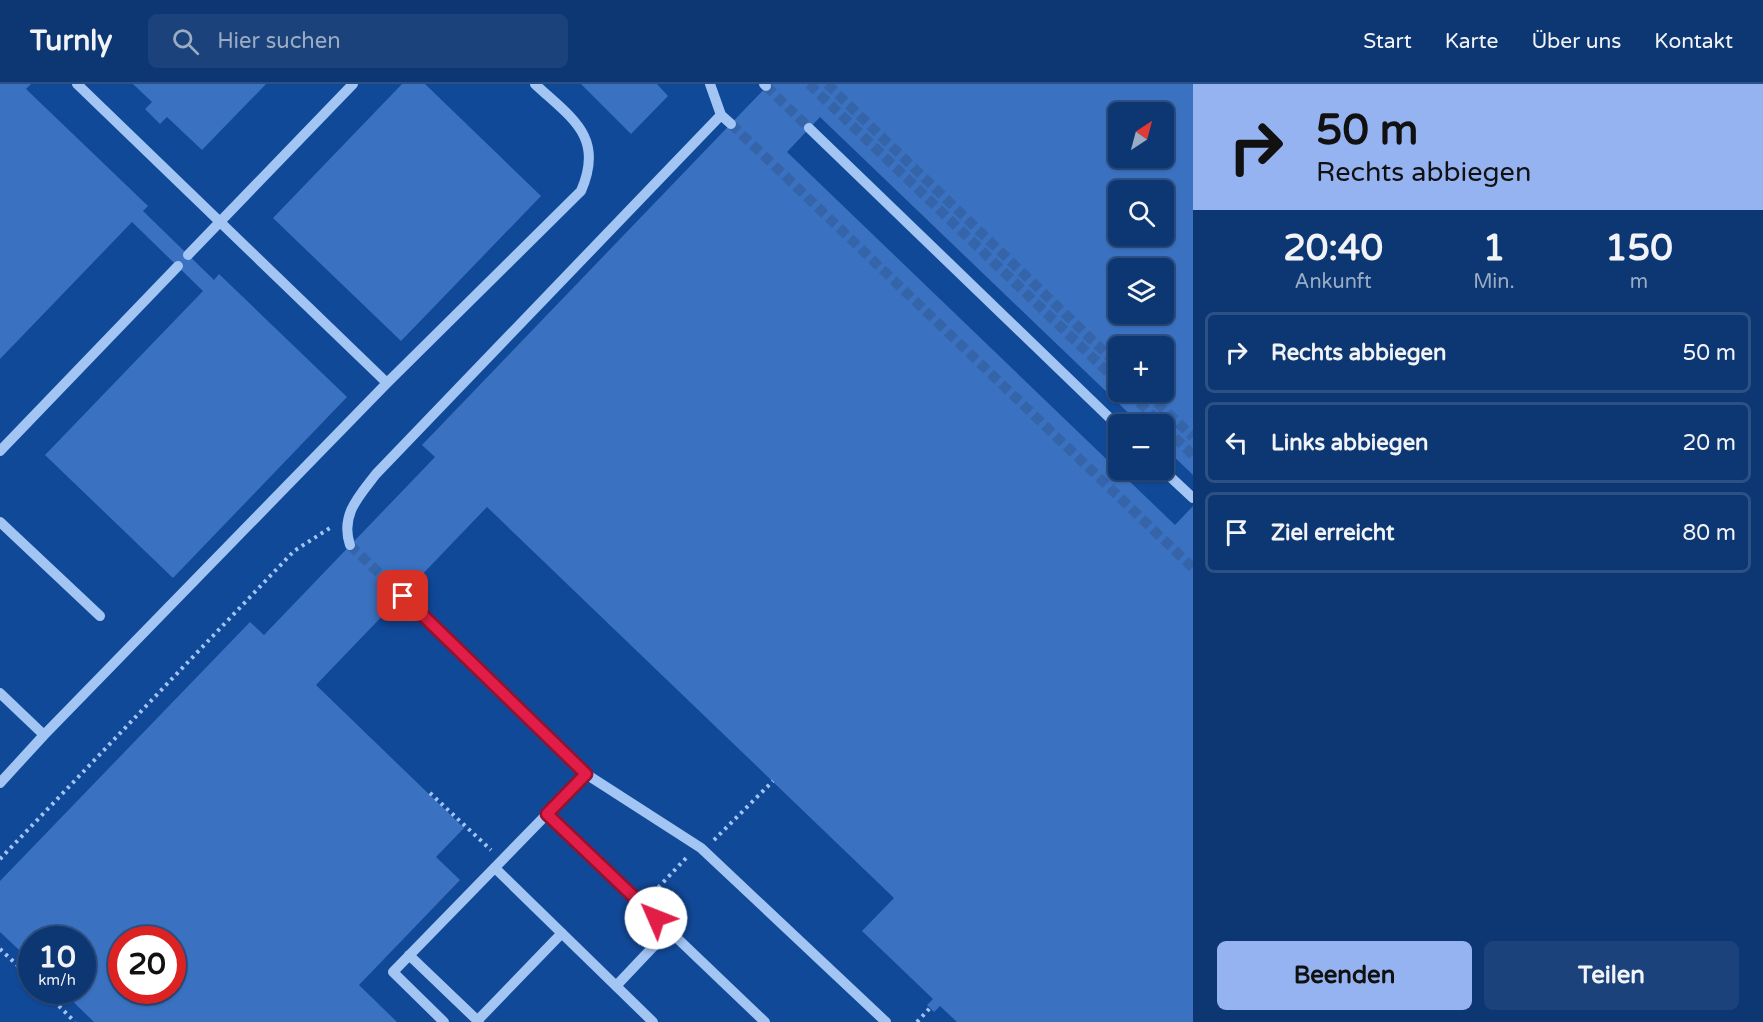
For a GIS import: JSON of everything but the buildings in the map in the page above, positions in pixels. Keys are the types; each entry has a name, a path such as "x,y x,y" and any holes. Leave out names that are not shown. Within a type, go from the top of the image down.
{"lane":[{"path":"77,84 387,383"},
{"path":"188,255 353,84"},
{"path":"0,783 387,383 581,191 589,172 589,153 583,130 536,84"},
{"path":"710,84 721,115 731,124"},
{"path":"351,545 346,530 349,516 376,474 721,115"},
{"path":"809,128 1108,416"},
{"path":"0,451 178,266"},
{"path":"1174,480 1193,498"},
{"path":"0,522 100,616"},
{"path":"403,596 586,774 701,849 886,1022"},
{"path":"0,693 44,735"},
{"path":"444,1022 393,972 586,774"},
{"path":"547,814 765,1022"},
{"path":"498,864 562,933 653,1022"},
{"path":"616,986 669,930"},
{"path":"409,955 478,1021 562,933"}],"path":[{"path":"0,859 294,551 349,516"},
{"path":"430,793 498,864"},
{"path":"0,950 18,966"},
{"path":"56,1004 75,1022"},
{"path":"916,1022 930,1008"}],"tunnel":[{"path":"809,84 1108,372"},
{"path":"827,84 1108,355"},
{"path":"766,86 809,128"},
{"path":"731,124 1193,568"},
{"path":"1139,402 1151,414"},
{"path":"1156,402 1193,437"},
{"path":"1174,437 1193,455"},
{"path":"350,545 403,596"}],"route":[{"path":"403,596 586,774 547,814 656,918"}]}
